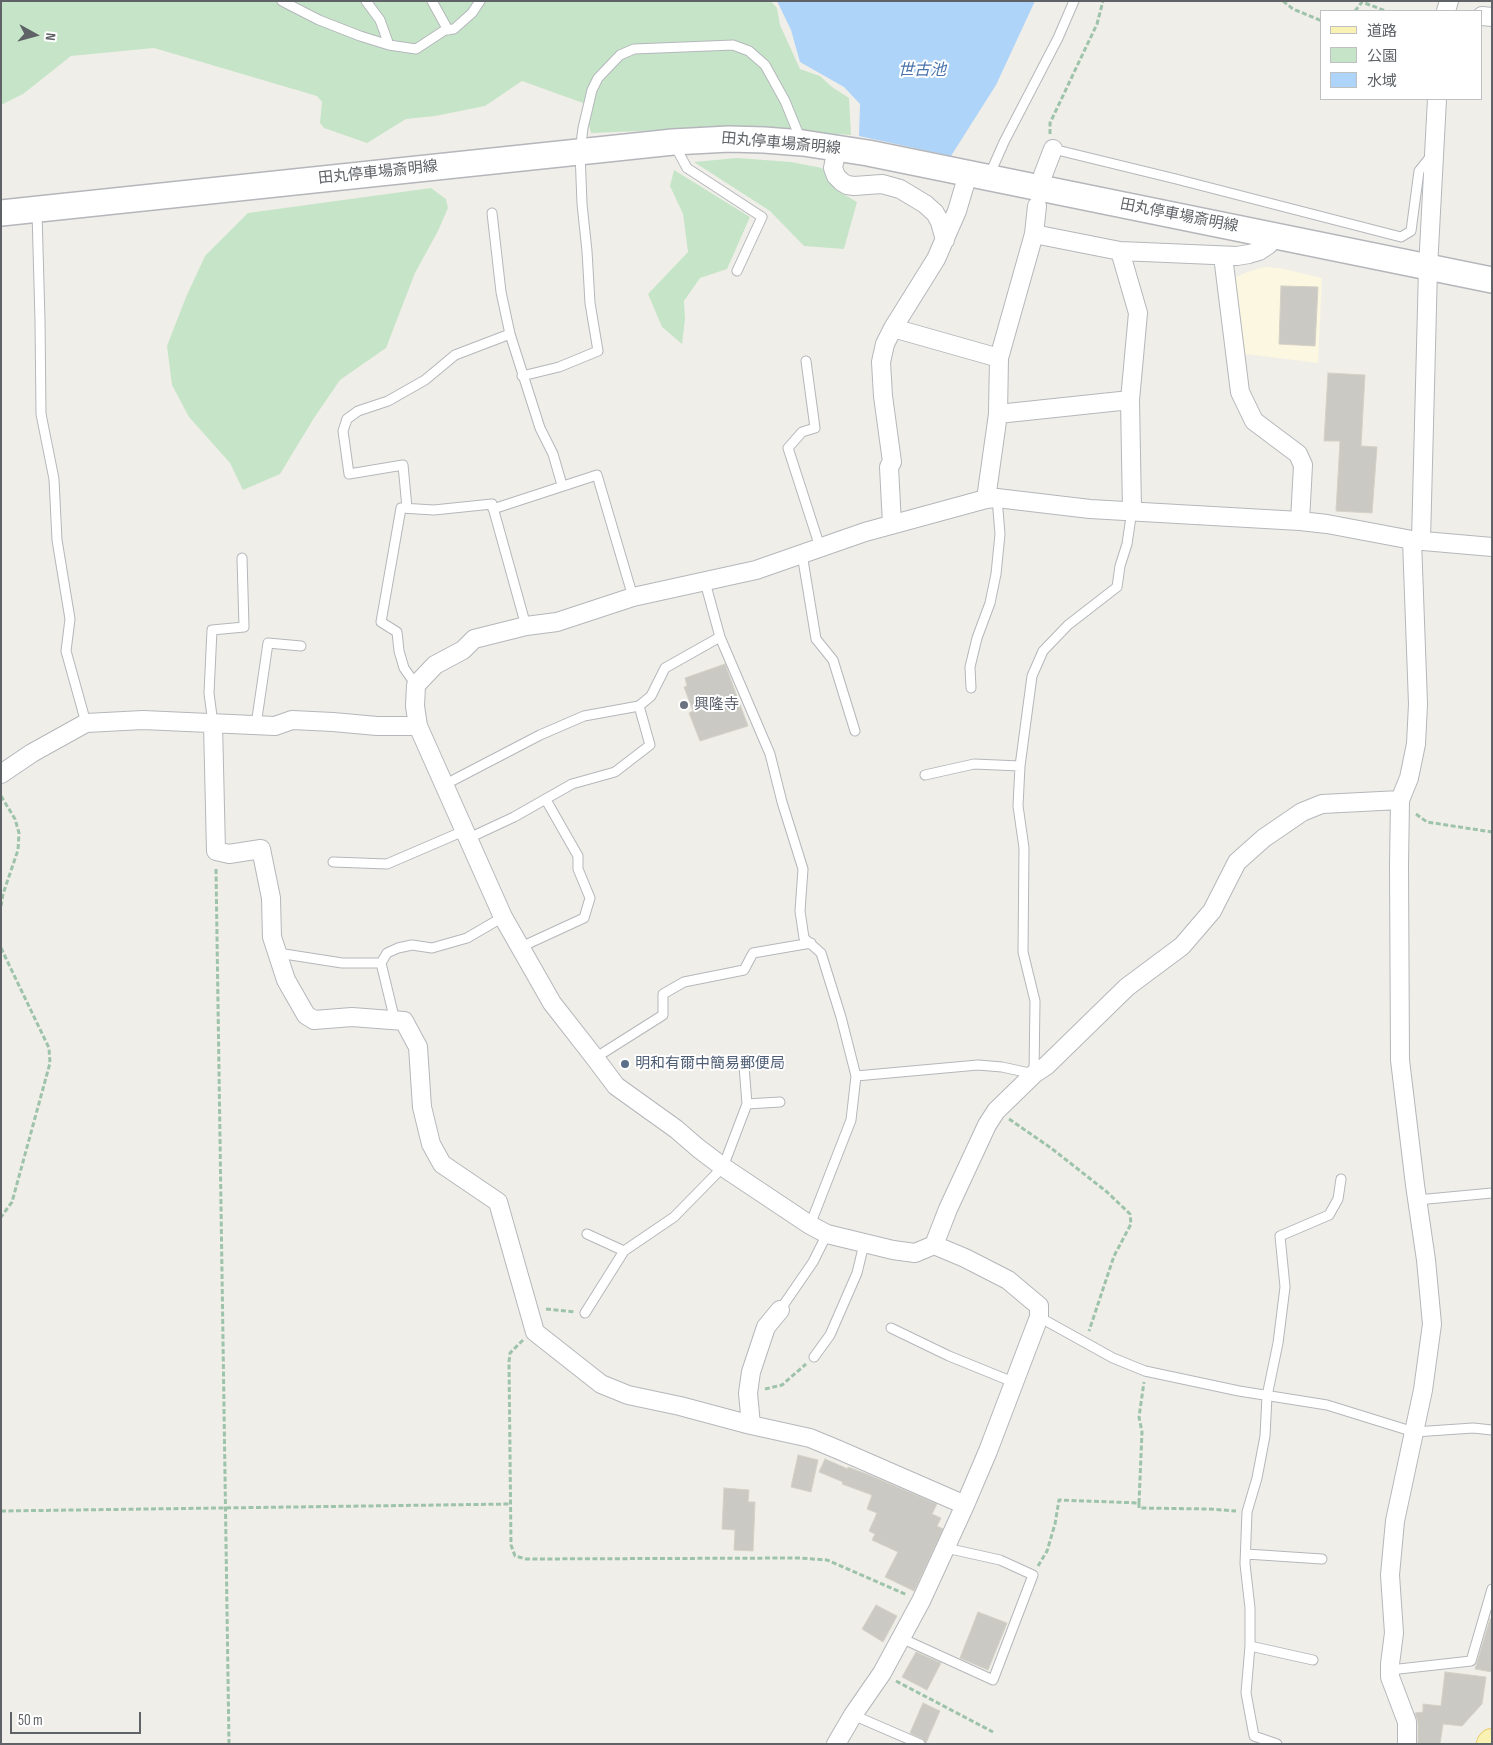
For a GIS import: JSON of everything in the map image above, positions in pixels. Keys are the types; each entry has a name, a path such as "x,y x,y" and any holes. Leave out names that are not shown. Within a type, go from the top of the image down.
{"main road":[{"name":"田丸停車場斎明線","path":"3,210 36,209 673,142 729,139 803,143 837,148 1492,280"}],"street":[{"path":"1407,1744 1407,1722 1390,1676 1394,1633 1390,1575 1395,1521 1423,1390 1432,1324 1426,1260 1400,1060 1400,800 1409,778 1417,734 1416,541 1437,100"},
{"path":"837,148 833,168 836,176 842,182 854,186 882,184 900,188 925,204 934,213 940,222 945,240"},
{"path":"1043,175 1053,150"},
{"path":"892,524 889,467 892,462 883,396 881,362 885,344 936,259 957,211 978,176"},
{"path":"992,498 998,414 999,358 1034,234 1038,206"},
{"path":"1034,234 1120,251 1223,256 1250,254 1268,245 1276,236"},
{"path":"1120,251 1138,312 1130,400 1132,510"},
{"path":"1223,256 1240,392 1254,421 1298,454 1303,465 1300,520"},
{"path":"894,328 999,358"},
{"path":"998,414 1130,400"},
{"path":"836,1744 853,1715 882,1674 921,1602 988,1451 1039,1317 1039,1306 1008,1280 934,1245 915,1252 893,1250 827,1234 810,1225 723,1167 676,1128 616,1086 552,1003 504,917 418,726 415,706 416,685 435,665 462,650 474,639 526,626 557,622 632,597 756,570 892,524 992,498 1090,509 1300,520 1416,541 1492,547"},
{"path":"1,774 32,753 86,722 143,720 275,726 292,720 377,726 418,726"},
{"path":"213,724 216,851 228,854 261,849 272,898 272,937 286,980 306,1014 314,1020 352,1017 404,1021 418,1047 422,1107 431,1144 442,1164 498,1202 535,1332 601,1384 628,1395 810,1438 965,1505"},
{"path":"934,1245 948,1209 987,1125 996,1111 1127,988 1182,946 1212,911 1237,862 1264,838 1302,812 1322,804 1400,800"},
{"path":"751,1425 748,1393 751,1372 766,1327 780,1310"}],"lane":[{"path":"282,1 319,20 360,36 389,45 416,49 445,30 454,29 472,13 480,1"},
{"path":"366,1 380,20 389,45"},
{"path":"432,1 448,30"},
{"path":"978,176 1004,142 1058,38 1074,1"},
{"path":"522,376 559,366 598,351 590,303 580,152 583,128 592,90 598,78 620,55 634,49 732,45 749,51 765,65 785,101 803,143"},
{"path":"673,142 687,168 762,217 737,271"},
{"path":"1053,150 1176,179 1402,237 1411,231 1419,171 1434,152"},
{"path":"36,209 41,414 54,479 57,540 70,620 66,651 86,722"},
{"path":"492,213 501,292 510,334 522,376 540,428 553,454 562,485"},
{"path":"407,508 403,465 349,474 343,431 347,419 358,411 388,402 425,380 455,355 510,334"},
{"path":"806,361 815,428 802,432 788,448 820,547"},
{"path":"493,509 597,475 632,597"},
{"path":"971,688 970,667 977,638 990,604 996,574 1000,534 992,498"},
{"path":"416,685 404,668 398,652 397,632 381,622 401,508 434,510 492,504 526,626"},
{"path":"856,1076 978,1065 1002,1066 1034,1074 1036,1001 1022,952 1024,848 1018,806 1020,766 1032,676 1043,651 1068,625 1117,587 1120,566 1127,544 1132,510"},
{"path":"802,554 816,639 833,660 854,731"},
{"path":"213,724 209,693 212,630 244,627 242,558"},
{"path":"705,582 720,637 770,754 782,802 803,869 800,911 804,938 822,953 856,1076 852,1120 810,1225"},
{"path":"444,785 540,734 584,716 638,706 651,696 665,668 720,637"},
{"path":"256,725 268,643 301,646"},
{"path":"333,862 387,864 467,834 546,800 572,784 615,772 650,745 638,706"},
{"path":"925,775 974,764 1020,766"},
{"path":"520,947 584,918 590,898 578,869 578,856 546,800"},
{"path":"395,1021 381,962 387,953 412,945 432,948 458,941 467,938 504,917"},
{"path":"595,1058 663,1015 662,994 684,982 744,970 753,953 811,943"},
{"path":"278,953 342,963 381,962"},
{"path":"585,1313 624,1252 674,1217 723,1167 747,1104 744,1066"},
{"path":"747,1104 780,1102"},
{"path":"1277,1744 1254,1736 1246,1694 1250,1646 1250,1608 1246,1554 1247,1512 1258,1478 1267,1396 1278,1343 1285,1287 1280,1236 1329,1215 1338,1199 1341,1179"},
{"path":"1417,1200 1492,1194"},
{"path":"587,1234 624,1252"},
{"path":"780,1310 813,1262 827,1234"},
{"path":"814,1357 830,1335 857,1273 864,1244"},
{"path":"1039,1317 1113,1358 1145,1371 1267,1396 1299,1399 1327,1405 1414,1432 1473,1428 1492,1430"},
{"path":"891,1328 949,1356 1013,1382"},
{"path":"901,1638 993,1680 1033,1575 1000,1560 946,1548"},
{"path":"1246,1554 1322,1559"},
{"path":"1390,1670 1470,1661 1492,1589"},
{"path":"1250,1646 1313,1660"},
{"path":"853,1715 920,1744"}],"path":[{"path":"1053,150 1050,140 1050,123 1097,24 1103,1"},
{"path":"1283,1 1293,9 1320,20"},
{"path":"1356,10 1362,2 1383,10"},
{"path":"1,796 16,819 19,833 18,850 3,894 1,906"},
{"path":"1400,800 1427,822 1492,832"},
{"path":"216,851 229,1744"},
{"path":"1,948 48,1048 50,1063 12,1202 1,1217"},
{"path":"996,1111 1052,1148 1107,1192 1130,1214 1131,1224 1114,1256 1093,1324 1084,1342"},
{"path":"527,1306 585,1313"},
{"path":"535,1332 518,1344 510,1353 509,1362 511,1545 515,1556 526,1559 799,1558 827,1560 921,1602"},
{"path":"748,1393 782,1385 814,1357"},
{"path":"1145,1371 1139,1417 1142,1432 1139,1508 1209,1509 1247,1512"},
{"path":"1033,1575 1047,1550 1055,1524 1059,1500 1139,1503"},
{"path":"1,1511 511,1504"},
{"path":"882,1674 993,1732"}],"shaded area":[{"path":"1265,267 1279,268 1322,278 1318,363 1230,352 1229,281 1247,272"}],"green space":[{"path":"1,1 771,1 777,8 780,25 800,69 820,76 832,87 849,98 851,135 687,129 591,133 583,103 522,81 485,106 435,116 406,119 367,143 324,128 320,123 322,102 317,96 154,48 71,56 23,94 1,105"},
{"path":"737,158 791,162 822,168 835,189 857,202 844,249 804,246 770,211 694,162"},
{"path":"674,170 750,217 727,269 700,278 684,301 685,319 682,344 662,327 648,294 688,252 683,214 670,186"},
{"path":"431,188 446,199 448,208 415,273 386,348 340,380 280,474 243,490 230,463 189,417 172,385 167,346 186,297 205,256 248,213"}],"water":[{"name":"世古池","path":"777,1 1035,1 996,85 951,156 859,136 860,104 844,87 800,62 791,30"}],"building":[{"path":"1281,286 1318,287 1315,346 1279,344"},
{"path":"1328,373 1365,375 1361,446 1377,447 1372,513 1336,511 1340,441 1324,441"},
{"path":"725,664 748,726 700,741 689,713 693,711 684,687 687,686 685,678"},
{"path":"798,1455 818,1460 811,1492 791,1487"},
{"path":"825,1459 848,1469 848,1467 869,1475 937,1504 932,1514 941,1518 937,1526 943,1529 914,1591 885,1577 898,1552 872,1540 875,1534 869,1531 877,1513 867,1509 872,1495 842,1484 843,1482 819,1472"},
{"path":"724,1488 749,1490 748,1502 755,1502 753,1551 734,1550 735,1530 722,1529"},
{"path":"876,1605 897,1616 883,1642 862,1629"},
{"path":"978,1612 1007,1623 988,1670 960,1658"},
{"path":"1490,1619 1492,1619 1492,1672 1475,1669"},
{"path":"916,1652 941,1663 927,1690 902,1677"},
{"path":"1445,1672 1486,1677 1482,1704 1462,1726 1443,1724 1440,1744 1418,1744 1418,1722 1415,1713 1423,1712 1423,1704 1441,1706"},
{"path":"923,1703 940,1711 926,1743 923,1739 910,1733"}],"place":[{"name":"興隆寺","path":"684,705"},
{"name":"明和有爾中簡易郵便局","path":"625,1064"}]}
